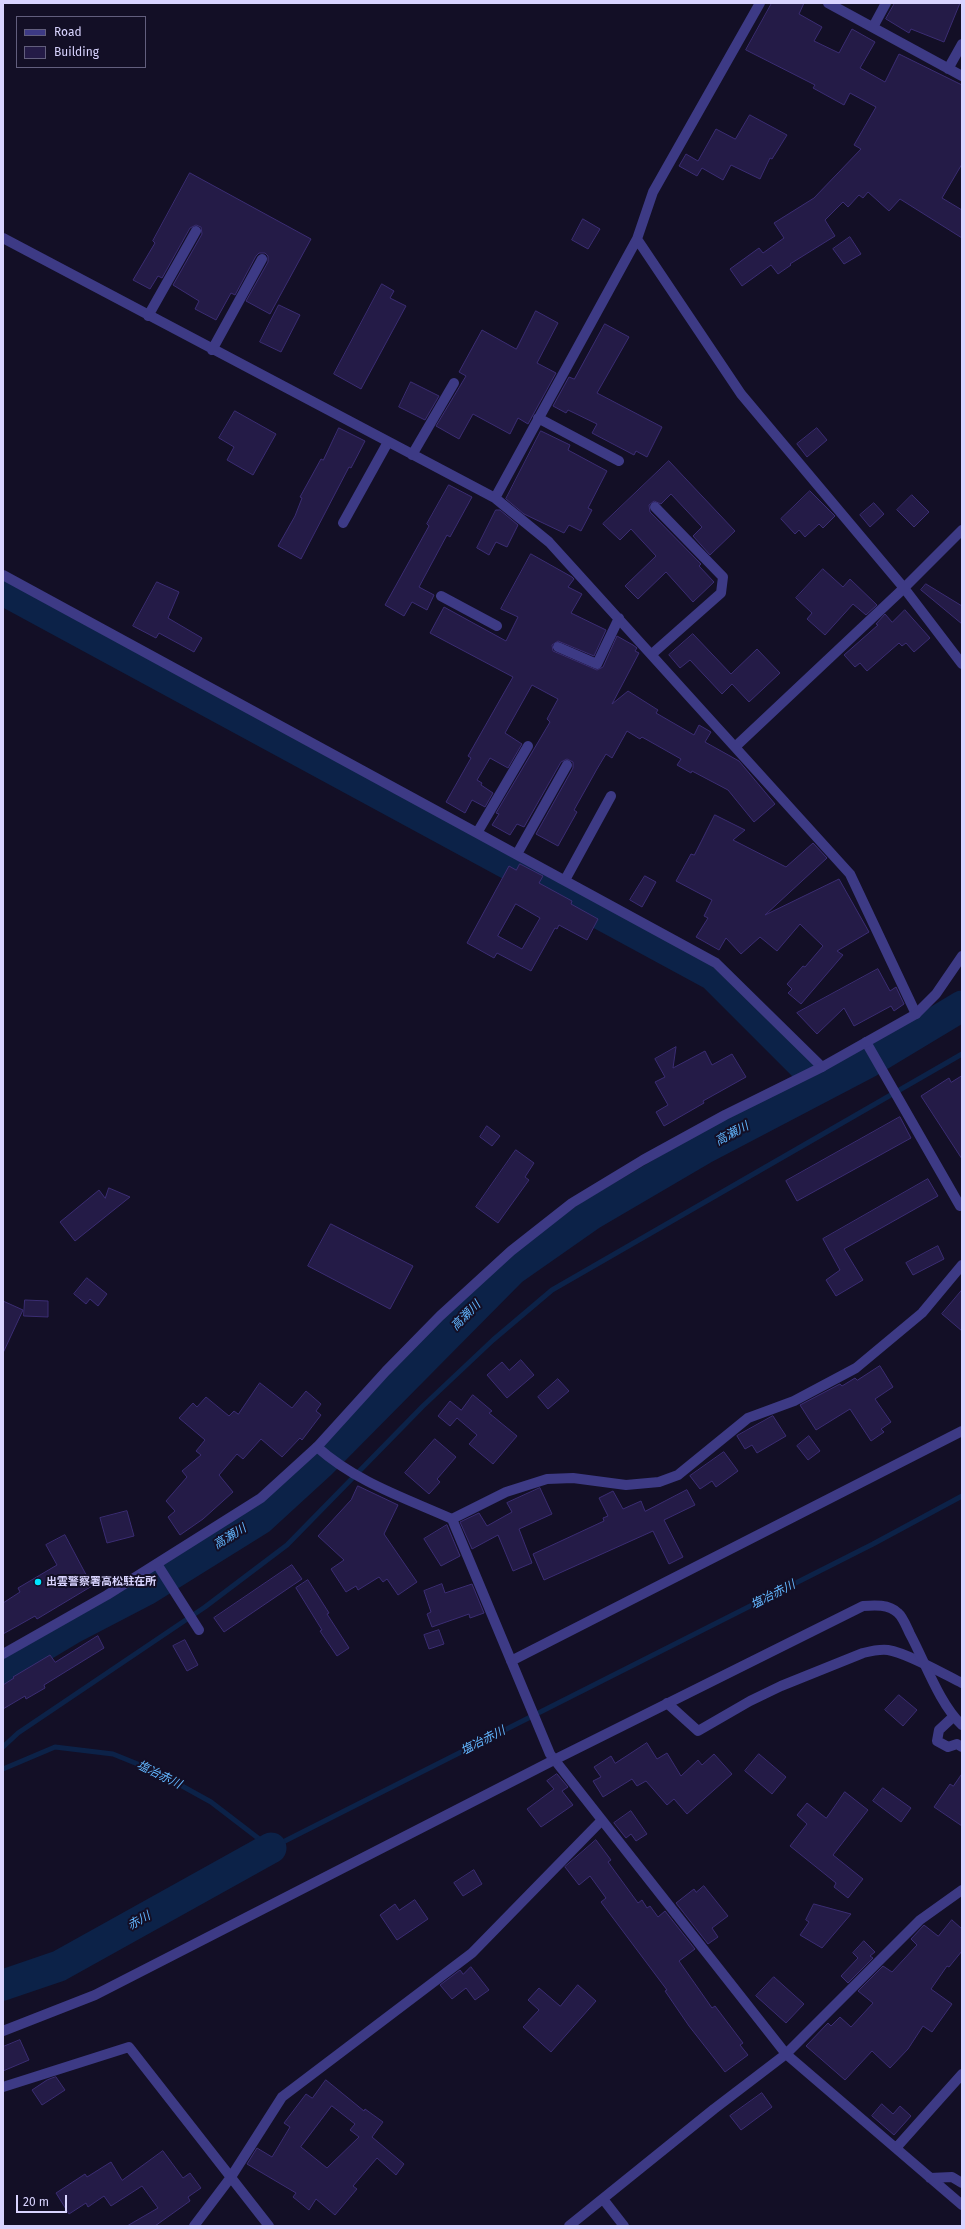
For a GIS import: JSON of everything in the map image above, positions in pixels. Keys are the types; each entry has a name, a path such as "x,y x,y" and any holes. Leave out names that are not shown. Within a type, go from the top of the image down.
{"street":[{"path":"495,498 637,239 653,192 760,3"},
{"path":"828,3 962,76"},
{"path":"873,27 886,3"},
{"path":"948,69 962,44"},
{"path":"148,316 196,231"},
{"path":"3,238 212,350 495,498 549,542 850,874 916,1014"},
{"path":"637,239 741,394 904,588 962,664"},
{"path":"212,350 262,259"},
{"path":"412,455 454,383"},
{"path":"538,418 619,461"},
{"path":"344,523 388,442"},
{"path":"652,654 721,593 723,577 655,507"},
{"path":"735,747 904,588 962,530"},
{"path":"3,575 716,963 822,1067"},
{"path":"441,596 497,626"},
{"path":"558,647 597,664 619,618"},
{"path":"477,833 528,746"},
{"path":"517,854 567,765"},
{"path":"565,880 611,796"},
{"path":"3,1654 107,1595 261,1498 318,1447 386,1371 440,1316 511,1251 572,1204 643,1160 725,1115 822,1067 916,1014 936,994 962,956"},
{"path":"866,1042 960,1206"},
{"path":"452,1518 506,1492 547,1479 573,1478 626,1485 659,1482 678,1475 748,1418 794,1401 856,1368 922,1313 962,1265"},
{"path":"511,1661 962,1431"},
{"path":"318,1447 335,1463 365,1480 452,1518 550,1754 554,1760 786,2054 962,2205"},
{"path":"157,1564 199,1630"},
{"path":"3,2031 95,1995 554,1760 863,1606 880,1604 898,1613 927,1665 944,1703 953,1717 962,1725"},
{"path":"667,1703 698,1731 750,1701 782,1686 863,1653 889,1650 927,1665 962,1683"},
{"path":"953,1717 939,1730 937,1741 948,1747 957,1744 962,1747"},
{"path":"194,2226 231,2177 282,2097 472,1953 602,1820"},
{"path":"569,2226 714,2109 786,2054 920,1920 962,1890"},
{"path":"3,2087 129,2047 269,2226"},
{"path":"896,2148 962,2074"},
{"path":"930,2178 952,2177 962,2183"},
{"path":"603,2199 624,2226"}],"building":[{"path":"772,3 804,3 799,14 822,27 814,41 839,53 852,29 875,42 860,68 885,82 899,54 962,85 962,164 942,198 962,210 962,238 900,199 889,211 868,192 863,198 859,195 848,207 843,202 825,220 835,236 790,264 791,265 778,274 771,265 742,286 730,269 759,248 763,253 784,238 774,223 814,198 861,149 854,145 876,107 850,93 844,105 813,88 815,85 746,50"},
{"path":"895,3 960,3 944,42 911,29 909,33 886,19"},
{"path":"750,115 787,135 772,159 770,158 760,179 731,165 723,180 702,168 697,176 679,166 686,154 698,161 716,129 735,139"},
{"path":"190,173 311,239 270,314 246,301 268,262 268,256 265,253 259,253 256,256 235,295 231,293 216,320 195,309 199,301 173,285 202,234 201,227 196,225 190,228 162,278 158,276 150,289 133,280 155,243 153,241"},
{"path":"583,219 600,229 588,249 572,240"},
{"path":"850,237 861,254 844,264 833,249"},
{"path":"382,284 394,291 390,298 406,306 361,389 334,374"},
{"path":"279,305 300,315 281,352 260,342"},
{"path":"536,311 558,323 537,363 556,373 528,424 518,418 510,434 473,414 459,439 436,426 466,376 459,372 482,330 516,349"},
{"path":"605,324 629,337 597,393 662,427 647,457 636,451 634,455 592,433 597,424 568,410 566,413 553,406 569,377 574,379"},
{"path":"411,382 439,396 425,420 399,407"},
{"path":"235,411 276,434 253,475 227,460 234,447 219,438"},
{"path":"339,428 365,441 351,468 349,467 301,559 278,546 295,516 302,498 300,497 321,459 323,460"},
{"path":"817,428 827,440 807,457 797,444"},
{"path":"541,431 570,445 568,450 607,471 588,508 592,510 581,531 569,525 564,533 524,514 506,499"},
{"path":"669,461 735,531 710,555 693,536 702,527 671,494 661,504 654,501 649,505 650,512 701,564 699,566 714,582 693,602 666,572 638,599 625,586 656,556 631,529 620,540 603,524"},
{"path":"449,485 472,497 450,537 447,535 419,587 434,595 427,610 412,602 404,616 385,605 429,526 427,524"},
{"path":"810,491 835,516 823,528 819,524 805,537 799,530 795,534 781,519"},
{"path":"912,495 929,512 914,527 897,510"},
{"path":"874,503 884,514 870,527 860,515"},
{"path":"496,510 500,510 518,525 507,547 496,542 489,555 477,548"},
{"path":"531,554 574,579 568,587 582,594 571,613 606,630 594,656 558,641 552,645 553,651 597,670 603,667 617,636 633,645 637,648 635,651 639,653 612,704 628,691 658,710 656,713 694,735 699,725 711,732 705,742 739,761 775,804 754,822 728,790 692,771 691,773 677,765 681,759 642,737 640,739 627,731 612,758 606,754 597,769 574,810 577,812 558,846 536,834 573,768 573,762 567,759 561,762 524,827 517,824 510,835 492,825 499,814 496,813 550,722 547,719 558,699 532,685 505,733 522,744 508,768 490,758 477,780 482,783 481,785 493,793 485,807 472,800 465,813 446,802 471,758 468,756 513,677 430,633 444,607 506,641 518,617 501,609"},
{"path":"823,569 843,587 850,579 877,605 866,615 853,604 825,635 807,619 812,613 796,598"},
{"path":"157,582 179,592 168,618 202,638 194,652 159,633 156,638 133,626"},
{"path":"926,584 962,606 962,624 921,590"},
{"path":"905,610 930,638 914,652 906,643 902,646 899,643 867,671 860,663 855,667 844,655 878,625 876,624 885,614 892,622"},
{"path":"693,634 731,674 757,649 780,673 749,702 732,684 722,694 690,660 680,668 669,655"},
{"path":"715,815 745,830 733,840 786,867 813,843 827,858 765,915 839,879 869,932 837,951 843,955 801,1004 788,993 792,989 787,984 803,966 805,967 823,946 800,924 777,951 760,937 741,954 726,938 719,950 696,937 708,918 704,916 712,900 676,881 691,854 694,855"},
{"path":"520,864 543,876 539,883 572,901 571,904 598,919 587,940 559,925 557,929 555,928 531,971 497,953 494,958 467,943 509,866 516,870","holes":["516,904 540,918 522,949 498,936"]},
{"path":"645,876 656,882 642,907 630,900"},
{"path":"878,969 890,991 896,987 904,1004 894,1011 891,1006 854,1026 844,1008 817,1034 797,1013"},
{"path":"676,1047 673,1068 705,1051 712,1065 732,1054 746,1077 703,1101 704,1103 664,1126 656,1112 668,1105 655,1082 665,1077 655,1059"},
{"path":"962,1076 962,1159 921,1096 949,1078 951,1082"},
{"path":"900,1117 911,1138 797,1201 786,1181"},
{"path":"487,1126 500,1136 492,1146 480,1137"},
{"path":"516,1150 534,1163 525,1177 529,1180 498,1223 476,1207"},
{"path":"928,1179 938,1196 844,1249 863,1280 836,1296 826,1280 840,1270 823,1239"},
{"path":"109,1188 130,1197 75,1241 60,1222 99,1190 105,1198"},
{"path":"331,1224 413,1266 390,1309 308,1266"},
{"path":"938,1246 944,1259 913,1275 906,1263"},
{"path":"87,1278 107,1294 98,1306 90,1299 86,1304 74,1294"},
{"path":"962,1290 962,1331 942,1314"},
{"path":"25,1300 48,1301 48,1317 24,1316"},
{"path":"3,1301 23,1310 3,1353"},
{"path":"521,1360 534,1375 507,1398 487,1375 502,1362 509,1370"},
{"path":"880,1366 893,1387 875,1399 891,1422 881,1429 884,1432 871,1441 850,1409 816,1430 800,1405 840,1384 842,1386 855,1378 857,1380"},
{"path":"558,1379 569,1391 548,1409 538,1397"},
{"path":"260,1383 292,1408 306,1391 321,1404 316,1411 321,1415 302,1440 300,1438 282,1457 261,1439 243,1459 237,1454 219,1475 233,1492 203,1519 180,1535 168,1517 175,1511 166,1501 187,1477 182,1471 201,1455 196,1451 205,1440 179,1418 193,1403 197,1407 206,1397 229,1416 234,1411 238,1414"},
{"path":"473,1395 492,1411 489,1413 517,1436 493,1464 469,1444 477,1435 457,1418 450,1426 438,1416 450,1401 461,1410"},
{"path":"773,1416 786,1436 757,1453 752,1445 745,1449 737,1436"},
{"path":"809,1436 820,1451 808,1460 797,1446"},
{"path":"435,1439 456,1457 437,1479 440,1482 429,1494 405,1473"},
{"path":"724,1452 738,1471 716,1487 712,1481 700,1489 690,1476"},
{"path":"358,1486 398,1505 384,1534 417,1582 398,1595 387,1579 383,1582 379,1577 358,1590 356,1586 346,1592 331,1569 344,1560 318,1536 351,1500"},
{"path":"540,1488 552,1514 519,1529 532,1563 513,1571 498,1535 472,1549 460,1522 479,1513 487,1526 512,1512 507,1503"},
{"path":"687,1490 695,1505 664,1520 683,1557 669,1564 653,1531 544,1580 533,1554 604,1521 603,1518 608,1516 599,1498 613,1491 623,1509 641,1501 645,1511"},
{"path":"127,1511 134,1536 107,1543 100,1518"},
{"path":"447,1525 460,1556 441,1566 424,1539"},
{"path":"65,1535 92,1586 37,1619 35,1616 3,1634 3,1603 20,1592 18,1588 57,1565 46,1545"},
{"path":"292,1565 302,1579 224,1632 214,1618"},
{"path":"308,1580 329,1613 327,1614 349,1648 337,1656 320,1631 322,1630 296,1588"},
{"path":"442,1584 445,1593 472,1584 484,1613 470,1618 469,1614 432,1627 427,1614 431,1612 424,1591"},
{"path":"439,1630 444,1644 429,1649 424,1635"},
{"path":"98,1636 104,1648 44,1685 45,1688 26,1699 25,1696 3,1709 3,1685 14,1678 13,1677 50,1655 55,1662"},
{"path":"185,1640 198,1665 187,1671 173,1646"},
{"path":"899,1695 917,1710 903,1726 885,1710"},
{"path":"647,1743 657,1759 667,1753 681,1776 698,1760 702,1765 714,1754 732,1774 687,1814 674,1799 667,1805 646,1781 637,1786 632,1779 603,1797 593,1781 601,1777 594,1767 611,1756 615,1763"},
{"path":"759,1754 786,1777 772,1794 745,1771"},
{"path":"557,1774 568,1787 562,1791 573,1805 541,1827 527,1809 554,1789 547,1781"},
{"path":"962,1774 962,1826 934,1807 950,1784 953,1786"},
{"path":"883,1788 911,1808 901,1822 873,1801"},
{"path":"845,1792 868,1810 833,1855 863,1879 848,1898 834,1887 836,1883 790,1846 807,1824 797,1815 807,1803 826,1818"},
{"path":"631,1811 647,1834 636,1841 631,1834 626,1838 614,1823"},
{"path":"596,1840 611,1860 608,1862 638,1903 642,1900 647,1908 650,1906 658,1917 665,1911 695,1949 679,1961 712,2008 715,2006 743,2043 740,2045 748,2055 725,2072 689,2026 665,1991 667,1990 601,1902 606,1898 590,1876 579,1885 565,1867"},
{"path":"474,1870 482,1884 463,1896 454,1883"},
{"path":"704,1886 728,1916 712,1928 718,1937 708,1944 676,1903 694,1889 696,1892"},
{"path":"415,1900 428,1919 397,1940 380,1915 395,1904 399,1910"},
{"path":"814,1904 851,1914 822,1948 800,1935 809,1922 806,1920"},
{"path":"952,1920 962,1929 962,1951 949,1967 947,1966 931,1989 952,2004 932,2032 923,2026 908,2049 890,2068 872,2051 845,2080 806,2046 828,2023 831,2026 840,2017 851,2027 873,2003 858,1991 883,1966 892,1972 917,1945 911,1939 924,1925 938,1936"},
{"path":"864,1941 875,1952 870,1956 873,1958 848,1983 841,1976 858,1958 853,1953"},
{"path":"471,1967 489,1990 475,2000 466,1988 452,1999 440,1985 460,1970 463,1974"},
{"path":"774,1977 804,2004 786,2023 756,1996"},
{"path":"578,1985 596,2001 551,2052 523,2027 539,2010 528,2000 539,1988 560,2006"},
{"path":"20,2040 29,2060 3,2071 3,2047"},
{"path":"56,2077 65,2090 42,2105 32,2090 47,2080"},
{"path":"326,2080 364,2111 365,2109 383,2122 372,2137 404,2164 396,2175 377,2158 353,2186 357,2189 335,2215 316,2199 309,2210 293,2197 296,2193 247,2164 257,2148 272,2157 290,2127 284,2123 306,2094 312,2098","holes":["332,2106 355,2124 350,2130 359,2137 327,2168 301,2147"]},
{"path":"762,2093 772,2107 741,2130 730,2116"},
{"path":"882,2104 893,2114 900,2106 911,2116 894,2135 872,2116"},
{"path":"163,2151 183,2178 190,2173 201,2188 188,2197 190,2201 155,2226 127,2226 158,2208 142,2186 111,2206 104,2196 88,2207 86,2203 69,2214 56,2193 85,2174 87,2177 111,2162 122,2180"}],"waterway":[{"path":"3,590 713,975 822,1084"},
{"name":"高瀬川","path":"3,1670 73,1628 146,1590 260,1519 320,1464 512,1270 592,1214 703,1149 869,1062 962,1006"},
{"path":"3,1747 18,1733 205,1607 287,1545 423,1406 493,1340 552,1290 962,1054"},
{"name":"塩冶赤川","path":"3,1769 55,1747 113,1754 155,1771 211,1802 271,1848 873,1544 962,1496"},
{"name":"赤川","path":"3,1985 59,1966 271,1848"}],"place":[{"name":"出雲警察署高松駐在所","path":"38,1582"}]}
